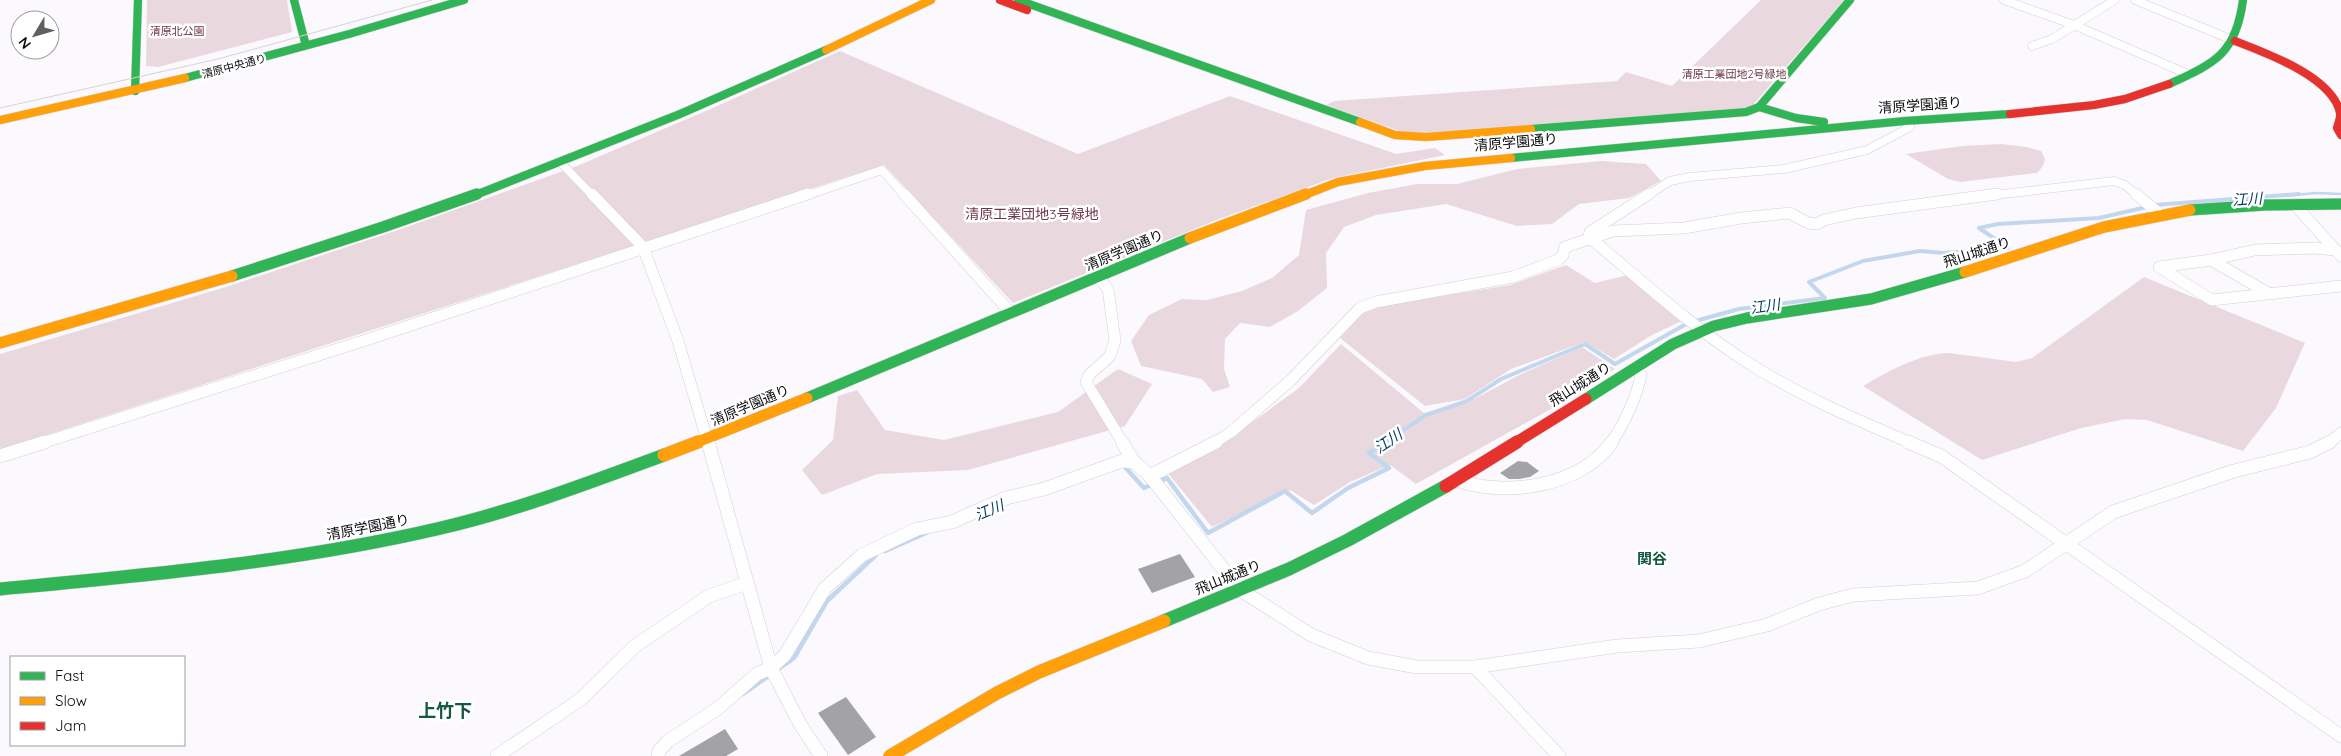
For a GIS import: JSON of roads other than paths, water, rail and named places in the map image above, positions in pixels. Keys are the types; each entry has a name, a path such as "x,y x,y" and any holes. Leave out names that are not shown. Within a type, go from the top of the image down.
{"main road":[{"path":"135,88 138,0"},
{"path":"294,0 300,32 305,42"},
{"name":"清原中央通り","path":"0,115 135,88 305,42 448,0"},
{"name":"清原中央通り","path":"0,120 301,48 464,0"},
{"path":"0,343 260,267 403,220 561,164 708,103 931,0"},
{"path":"1000,0 1374,137 1402,141 1426,137 1746,112 1759,107 1850,0"},
{"path":"1018,0 1395,135 1426,137"},
{"name":"清原学園通り","path":"0,589 220,568 349,547 442,528 527,504 623,471 708,438 1212,229 1338,182 1425,166 1905,121 2042,112 2094,105 2149,92 2190,75 2218,59 2235,41 2242,20 2243,0"},
{"path":"2235,41 2263,51 2304,74 2339,102 2340,114 2337,128 2341,135"},
{"path":"1759,107 1796,118 1826,122 1841,127"},
{"name":"飛山城通り","path":"890,756 988,698 1039,672 1289,568 1348,540 1457,480 1673,344 1701,330 1760,315 1839,305 1894,294 2094,230 2139,218 2210,209 2294,204 2341,204"}],"street":[{"path":"2004,0 2074,25 2190,75"},
{"path":"2032,46 2052,39 2115,0"},
{"path":"2135,0 2235,41"},
{"path":"1905,121 1910,127 1867,150 1784,169 1690,177 1670,181 1590,232 1589,235 1592,240 1701,330 1754,366 1816,402 1941,456 2341,736"},
{"path":"561,164 643,247 678,341 708,438 754,613 771,668 800,724 821,756"},
{"path":"0,456 348,346 643,247 882,170 1011,312"},
{"path":"1150,476 1206,448 1231,432 1291,380 1360,308 1376,302 1513,276 1558,260 1563,255 1565,247 1592,240 1613,231 1684,228 1771,214 1790,213 1808,223 1817,224 1824,220 1856,213 1938,200 2114,181 2125,184 2161,215"},
{"path":"2294,204 2338,253"},
{"path":"2338,253 2312,248 2255,250 2212,260 2160,267 2212,300 2341,286"},
{"path":"2212,260 2270,294"},
{"path":"1098,277 1108,289 1115,340 1110,356 1090,374 1086,382 1096,402 1134,462 1150,476 1239,589 1310,635 1368,658 1417,667 1475,667 1617,646 1699,641 1766,625 1819,604 1853,595 1978,588 2025,571 2113,512 2234,471 2310,452 2325,445 2341,433"},
{"path":"1457,480 1480,488 1510,488 1544,482 1585,468 1600,457 1615,438 1640,387 1641,375 1636,367"},
{"path":"658,756 659,751 668,741 717,709 757,674 771,668 785,655 825,588 862,555 917,528 952,522 1006,498 1044,489 1122,461 1134,462"},
{"path":"497,756 581,699 635,646 708,596 747,583"},
{"path":"1475,667 1559,756"}],"waterway":[{"name":"江川","path":"2282,196 2316,193 2341,194"},
{"name":"江川","path":"2155,205 2299,194"},
{"name":"江川","path":"1384,443 1426,415 1467,401 1501,379 1585,344 1615,364 1688,323 1739,309 1825,298 1809,282 1863,261 1920,251 1944,253 2008,248 1979,228 1998,224 2099,218 2147,207"},
{"name":"江川","path":"1124,466 1144,488 1167,478 1208,533 1285,491 1312,513 1348,488 1389,468 1369,453 1386,442"},
{"name":"江川","path":"885,551 926,533"},
{"name":"江川","path":"780,668 794,658 827,601 876,555"},
{"name":"江川","path":"743,694 770,675"}],"tram line":[{"path":"0,108 218,59 432,0"}],"district":[{"name":"関谷","path":"1652,558"},
{"name":"上竹下","path":"445,710"}],"park label":[{"name":"清原北公園","path":"177,31"},
{"name":"清原工業団地2号緑地","path":"1734,74"},
{"name":"清原工業団地3号緑地","path":"1032,214"}]}
